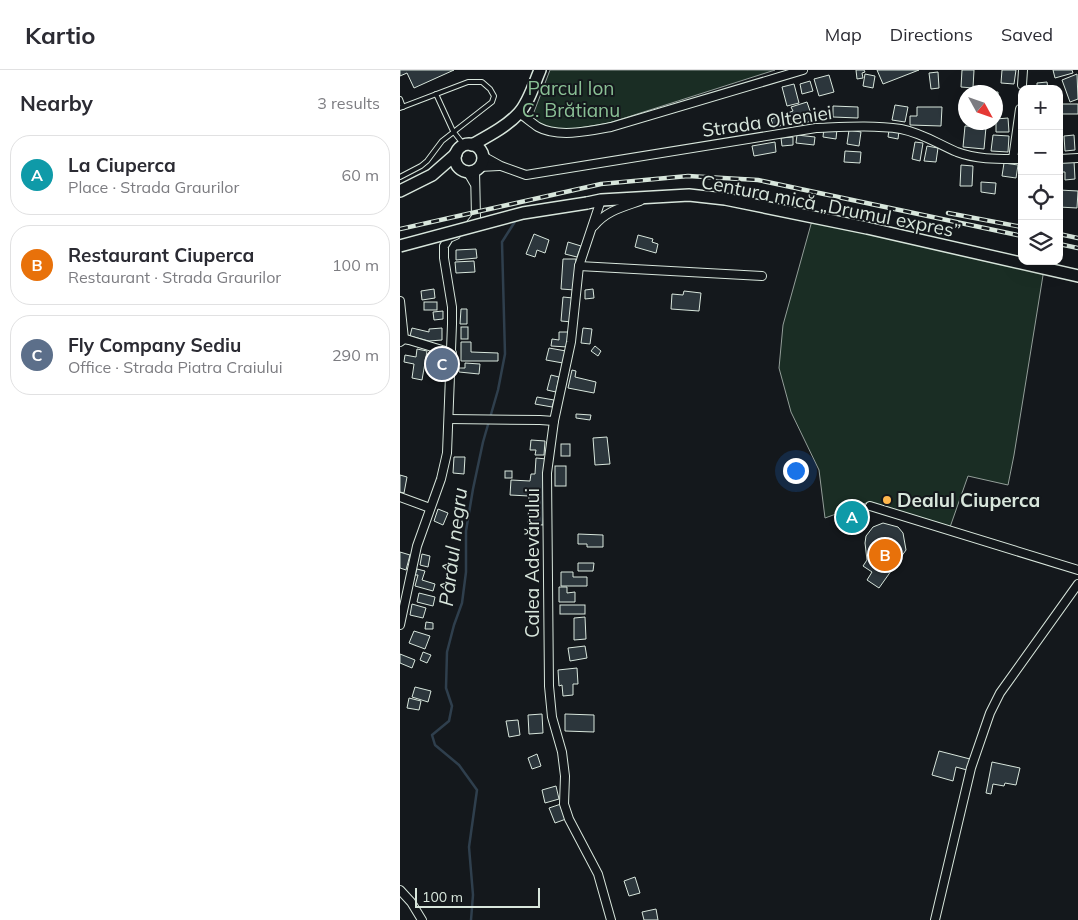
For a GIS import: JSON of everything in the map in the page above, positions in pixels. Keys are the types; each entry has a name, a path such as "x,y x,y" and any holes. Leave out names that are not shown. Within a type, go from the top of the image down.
{"main road":[{"path":"400,191 432,175 475,164 505,125 519,112 528,98 540,70"},
{"path":"432,175 456,154 460,147 468,145 505,125"},
{"path":"468,145 476,146 475,164"},
{"path":"456,154 456,163 475,164"},
{"name":"Centura mică „Drumul expres”","path":"400,246 523,213 602,200 689,195 724,199 867,228 1078,276"}],"street":[{"path":"519,112 539,127 548,130 571,133 596,130 803,70"},
{"path":"1022,85 1023,70"},
{"name":"Strada Olteniei","path":"475,164 501,166 526,175 816,128 861,126 901,129 926,136 957,152 977,158 1018,159"},
{"path":"1063,159 1078,158"},
{"path":"400,624 417,546 441,479 447,453 452,353 452,307 444,258 444,246 449,238 463,231 474,222 476,217 475,164"},
{"path":"592,230 600,219 613,210 648,198"},
{"name":"Calea Adevărului","path":"602,200 579,266 570,342 554,422 547,473 549,686 552,717 562,752 565,776 564,804 569,819 598,874 611,920"},
{"path":"579,266 762,276"},
{"path":"400,301 402,340 452,353"},
{"path":"449,419 540,420 554,422"},
{"path":"400,497 430,508"},
{"path":"870,506 1078,570"},
{"path":"935,920 971,768 990,713 1000,693 1078,584"},
{"path":"400,890 411,902 422,920"}],"lane":[{"path":"400,99 402,107 468,82 482,82 490,89 494,96 492,102 442,141 427,161 400,176"},
{"path":"436,94 453,131 468,145"}],"green space":[{"name":"Parcul Ion C. Brătianu","path":"550,70 775,70 609,123 561,131 539,124 530,117 534,112"},
{"path":"813,217 1018,263 1018,265 1044,269 1008,485 968,476 949,530 869,502 825,518 819,470 791,412 779,368 783,325"}],"building":[{"path":"400,70 454,70 414,88 407,73 400,76"},
{"path":"856,70 864,70 865,72 862,73 863,78 857,79"},
{"path":"877,70 919,70 883,84"},
{"path":"962,70 974,70 973,85 961,85"},
{"path":"1002,70 1016,70 1014,84 1001,83"},
{"path":"1053,70 1072,70 1073,73 1055,78"},
{"path":"938,72 939,88 931,89 929,73"},
{"path":"865,74 875,76 873,88 863,86"},
{"path":"1077,74 1078,99 1070,102 1062,80"},
{"path":"829,75 834,92 819,96 814,79"},
{"path":"810,81 813,91 802,94 800,84"},
{"path":"1047,82 1047,85 1037,85 1037,83"},
{"path":"794,84 799,103 787,106 782,87"},
{"path":"807,102 813,120 798,126 796,120 774,128 771,119 793,111 791,107"},
{"path":"1063,104 1078,104 1078,114 1063,114"},
{"path":"895,105 908,107 905,122 892,120"},
{"path":"833,106 858,107 858,118 833,117"},
{"path":"917,107 942,107 941,126 910,125 910,116 917,116"},
{"path":"1003,118 1008,118 1009,132 996,132 996,130 1003,130"},
{"path":"824,128 837,129 836,139 823,137"},
{"path":"849,130 861,132 859,146 847,144"},
{"path":"889,130 899,131 898,139 888,137"},
{"path":"965,130 986,130 984,149 963,147"},
{"path":"797,135 815,137 814,145 796,143"},
{"path":"993,135 1009,136 1008,152 991,151"},
{"path":"1074,135 1075,150 1065,151 1064,136"},
{"path":"793,137 793,145 782,146 781,138"},
{"path":"775,142 776,152 754,156 752,146"},
{"path":"915,142 923,143 920,161 912,159"},
{"path":"927,146 938,148 936,162 924,161"},
{"path":"845,151 861,152 860,163 844,162"},
{"path":"1074,161 1075,179 1065,180 1063,162"},
{"path":"1004,163 1018,165 1016,178 1002,176"},
{"path":"961,165 973,166 972,186 960,186"},
{"path":"981,182 996,183 995,194 981,192"},
{"path":"1063,190 1078,191 1077,208 1063,207"},
{"path":"534,234 549,240 545,253 537,250 535,257 526,254"},
{"path":"638,235 653,239 652,242 658,244 656,253 635,247"},
{"path":"568,242 581,246 577,257 565,254"},
{"path":"476,249 477,258 456,260 456,250"},
{"path":"563,259 576,259 575,290 561,289"},
{"path":"474,261 475,272 456,273 455,262"},
{"path":"434,289 435,298 422,300 421,291"},
{"path":"593,289 594,298 585,299 585,290"},
{"path":"684,291 701,293 699,311 671,309 672,294 683,295"},
{"path":"563,297 573,298 572,322 561,321"},
{"path":"424,302 437,302 437,310 424,310"},
{"path":"461,309 467,309 467,324 460,324"},
{"path":"443,311 443,319 434,320 433,312"},
{"path":"461,327 468,327 468,339 461,339"},
{"path":"412,328 429,332 429,329 442,328 442,340 429,341 410,336"},
{"path":"583,328 592,329 590,344 581,343"},
{"path":"559,332 569,332 568,347 551,346 552,339 559,340"},
{"path":"461,342 471,342 471,352 498,353 498,361 461,361"},
{"path":"595,346 601,351 598,356 591,351"},
{"path":"549,348 566,351 563,363 546,360"},
{"path":"417,349 427,351 422,380 412,378 414,364 404,362 405,355 416,357"},
{"path":"465,363 480,364 479,374 459,372 459,368 465,368"},
{"path":"572,370 576,371 575,377 596,382 594,393 568,388"},
{"path":"551,375 559,377 556,392 547,390"},
{"path":"537,397 554,400 552,407 535,404"},
{"path":"576,414 591,415 590,420 576,418"},
{"path":"607,437 610,464 595,465 593,438"},
{"path":"531,440 545,441 544,455 535,455 536,450 530,450"},
{"path":"561,444 570,444 570,456 561,456"},
{"path":"454,457 465,457 464,474 453,473"},
{"path":"536,458 547,459 543,525 528,524 529,496 510,495 511,480 530,481 531,474 535,474"},
{"path":"555,466 566,466 566,486 555,486"},
{"path":"505,471 512,471 512,478 505,478"},
{"path":"400,475 407,477 404,493 400,492"},
{"path":"438,509 448,513 443,525 434,521"},
{"path":"883,523 898,527 903,533 906,550 879,588 867,580 872,572 863,566 867,560 866,536 873,527"},
{"path":"578,534 603,535 603,547 587,547 587,544 578,544"},
{"path":"400,552 410,555 406,570 400,568"},
{"path":"422,554 430,556 428,567 420,565"},
{"path":"578,563 594,563 593,571 578,571"},
{"path":"417,569 425,571 422,580 435,584 433,591 415,586 418,575 415,575"},
{"path":"561,572 573,572 573,577 587,577 587,586 561,586"},
{"path":"559,587 567,587 567,593 575,592 575,602 559,602"},
{"path":"419,593 435,597 433,606 417,602"},
{"path":"412,604 426,608 423,618 410,615"},
{"path":"560,605 585,605 585,614 560,614"},
{"path":"585,617 586,639 574,640 574,618"},
{"path":"426,622 433,623 433,629 425,629"},
{"path":"414,631 430,636 425,649 409,643"},
{"path":"585,646 587,658 570,661 568,648"},
{"path":"423,652 431,655 427,663 420,660"},
{"path":"400,654 415,660 412,668 400,663"},
{"path":"577,668 578,684 573,684 573,695 563,696 562,685 559,686 558,670"},
{"path":"415,687 431,691 428,702 412,697"},
{"path":"409,698 421,701 419,710 407,708"},
{"path":"542,714 543,733 529,734 528,715"},
{"path":"565,714 594,715 594,732 565,731"},
{"path":"518,720 520,735 509,737 506,721"},
{"path":"939,751 970,759 967,770 956,767 953,781 932,775"},
{"path":"537,754 541,766 532,769 528,758"},
{"path":"992,762 1020,768 1016,785 1005,783 1004,786 993,784 991,794 986,793"},
{"path":"556,786 559,799 545,803 542,790"},
{"path":"561,804 566,819 555,823 549,808"},
{"path":"635,877 640,893 629,896 624,881"},
{"path":"656,909 658,920 644,920 642,912"}],"waterway":[{"name":"Pârâul negru","path":"471,920 473,895 469,847 477,790 459,765 435,745 432,735 449,721 452,706 446,688 447,652 462,603 466,572 466,531 473,489 505,354 502,242 516,220"}],"railway":[{"path":"400,229 601,184 688,176 758,180 1018,235"},
{"path":"948,213 1018,226"},
{"path":"1063,235 1078,238"},
{"path":"1063,245 1078,248"}],"place":[{"name":"Fly Company Sediu","path":"442,364"},
{"name":"Dealul Ciuperca","path":"887,500"},
{"name":"La Ciuperca","path":"852,517"},
{"name":"Restaurant Ciuperca","path":"885,555"}]}
